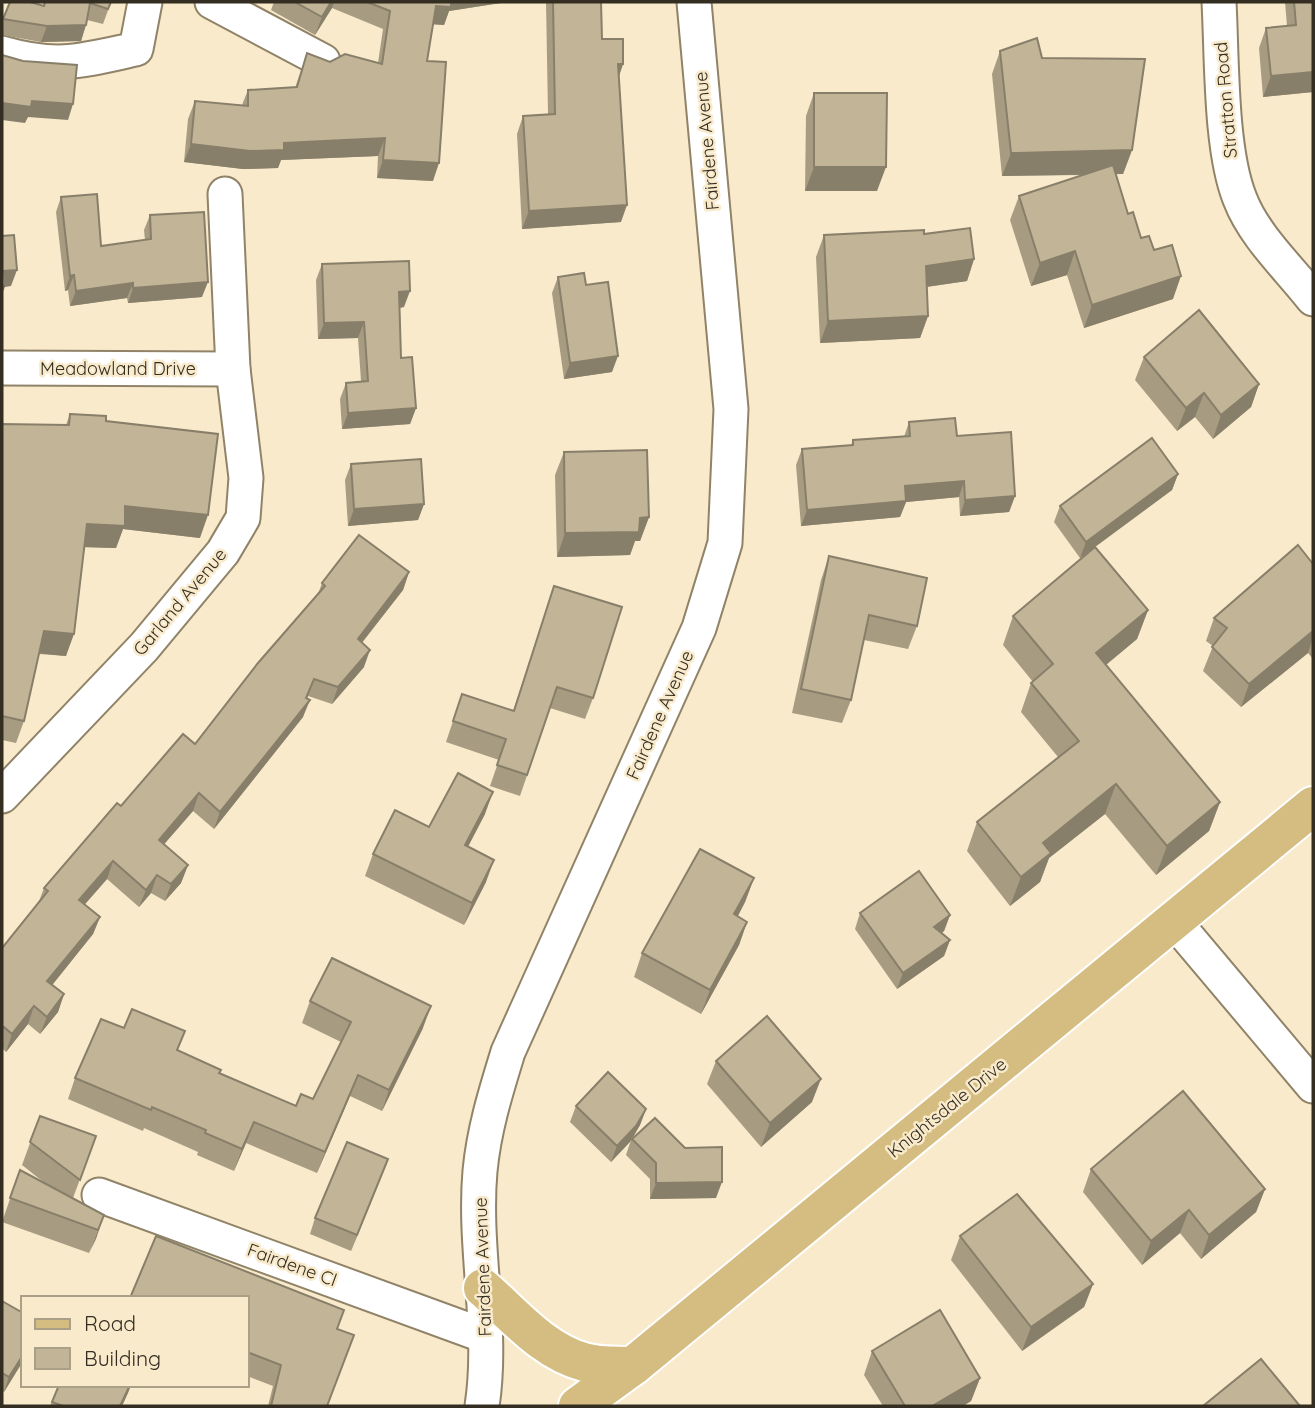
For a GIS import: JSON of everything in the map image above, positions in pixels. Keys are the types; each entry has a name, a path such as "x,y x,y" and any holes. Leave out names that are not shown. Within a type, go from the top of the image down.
{"main road":[{"name":"Knightsdale Drive","path":"578,1406 633,1366 1313,806"},
{"path":"483,1289 528,1330 560,1352 585,1363 633,1366"}],"street":[{"path":"2,53 28,61 76,64 136,49 145,2"},
{"name":"Fairdene Avenue","path":"482,1406 485,1336 480,1173 488,1116 508,1052 699,628 725,543 731,409 694,2"},
{"name":"Stratton Road","path":"1219,2 1229,152 1240,200 1263,237 1313,299"},
{"path":"231,6 323,61"},
{"name":"Garland Avenue","path":"2,796 144,648 223,552 243,518 246,478 233,369 225,194"},
{"name":"Meadowland Drive","path":"2,368 233,369"},
{"path":"1174,921 1313,1086"},
{"name":"Fairdene Cl","path":"99,1195 485,1336"}],"building":[{"path":"10,2 30,2 44,6 45,2 111,2 108,9 90,3 86,25 47,26 3,19"},
{"path":"295,2 331,2 322,17"},
{"path":"367,2 451,2 451,7 436,6 427,61 446,62 439,163 383,160 385,138 284,143 284,150 250,151 191,144 195,101 248,106 248,90 297,87 307,53 330,62 345,54 382,64 390,11"},
{"path":"553,2 601,2 602,39 623,39 623,64 618,64 627,205 529,211 523,116 555,114"},
{"path":"1294,2 1313,2 1313,72 1271,76 1266,28 1296,25"},
{"path":"1037,38 1042,58 1145,59 1132,150 1011,153 1000,51"},
{"path":"2,55 23,61 77,65 73,104 32,101 31,107 2,103"},
{"path":"814,93 887,93 886,167 814,167"},
{"path":"1113,165 1128,214 1133,212 1141,238 1149,236 1154,250 1172,245 1181,276 1092,305 1075,251 1040,263 1019,196"},
{"path":"97,194 101,246 151,239 150,215 204,212 208,282 133,288 133,283 76,291 74,275 70,276 61,197"},
{"path":"970,228 974,259 926,266 928,316 828,321 824,235 924,230 924,234"},
{"path":"14,235 17,270 4,271 5,285 2,285 2,236"},
{"path":"409,261 410,291 399,292 401,358 412,357 416,408 348,413 346,383 368,381 364,322 324,323 322,264"},
{"path":"584,273 586,285 608,282 618,356 570,363 558,277"},
{"path":"1199,310 1259,384 1221,415 1204,393 1186,408 1144,357"},
{"path":"70,414 106,416 106,421 218,434 208,515 125,506 125,526 87,524 74,634 44,631 24,721 2,716 2,424 69,425"},
{"path":"955,418 957,436 1011,432 1015,496 965,500 964,481 905,486 906,501 807,510 802,449 853,445 853,440 910,436 909,422"},
{"path":"1152,438 1178,474 1086,542 1060,506"},
{"path":"647,450 649,517 640,518 639,532 565,533 564,452"},
{"path":"421,459 424,504 354,509 351,464"},
{"path":"359,535 409,572 358,639 370,650 338,687 314,679 306,698 310,700 220,812 199,793 159,840 188,865 171,884 157,875 146,890 113,861 79,900 100,917 47,981 64,994 47,1017 34,1006 12,1034 4,1027 2,1030 2,945 3,947 48,891 44,888 117,803 121,806 183,734 195,744 258,663 325,586 322,583"},
{"path":"1298,545 1313,564 1313,631 1249,684 1212,647 1227,628 1214,618"},
{"path":"1095,547 1148,610 1096,653 1220,802 1167,846 1116,784 1043,843 1051,853 1021,877 977,822 1079,741 1031,683 1053,664 1013,616"},
{"path":"829,556 927,578 917,626 869,615 851,700 801,689"},
{"path":"554,586 622,607 593,698 557,687 527,775 497,765 506,739 453,721 462,694 514,711"},
{"path":"458,773 493,792 465,845 494,860 472,903 373,854 395,810 429,827"},
{"path":"700,849 754,878 734,914 747,922 710,990 642,953"},
{"path":"919,871 950,915 934,927 950,940 903,973 860,913"},
{"path":"332,958 431,1006 389,1090 358,1075 325,1152 254,1122 242,1149 152,1107 151,1110 75,1078 101,1019 124,1028 132,1009 185,1031 177,1050 221,1070 219,1073 296,1106 301,1094 313,1099 351,1022 310,1001"},
{"path":"767,1016 821,1079 770,1123 716,1061"},
{"path":"608,1072 646,1109 636,1126 617,1146 576,1106"},
{"path":"1183,1091 1265,1189 1209,1235 1189,1210 1151,1241 1091,1169"},
{"path":"40,1116 96,1136 80,1180 30,1142"},
{"path":"655,1118 685,1148 722,1147 722,1182 656,1183 656,1163 632,1139"},
{"path":"347,1142 388,1159 357,1235 315,1218"},
{"path":"20,1170 104,1215 98,1230 10,1198"},
{"path":"1017,1194 1093,1284 1031,1327 960,1236"},
{"path":"156,1236 344,1310 337,1329 354,1335 327,1406 271,1406 281,1365 248,1352 248,1296 131,1296"},
{"path":"2,1301 21,1312 21,1358 9,1377 2,1373"},
{"path":"940,1310 980,1378 932,1406 905,1406 872,1351"},
{"path":"1261,1359 1300,1406 1203,1406"},
{"path":"58,1387 129,1387 120,1406 63,1406 52,1402"}]}
